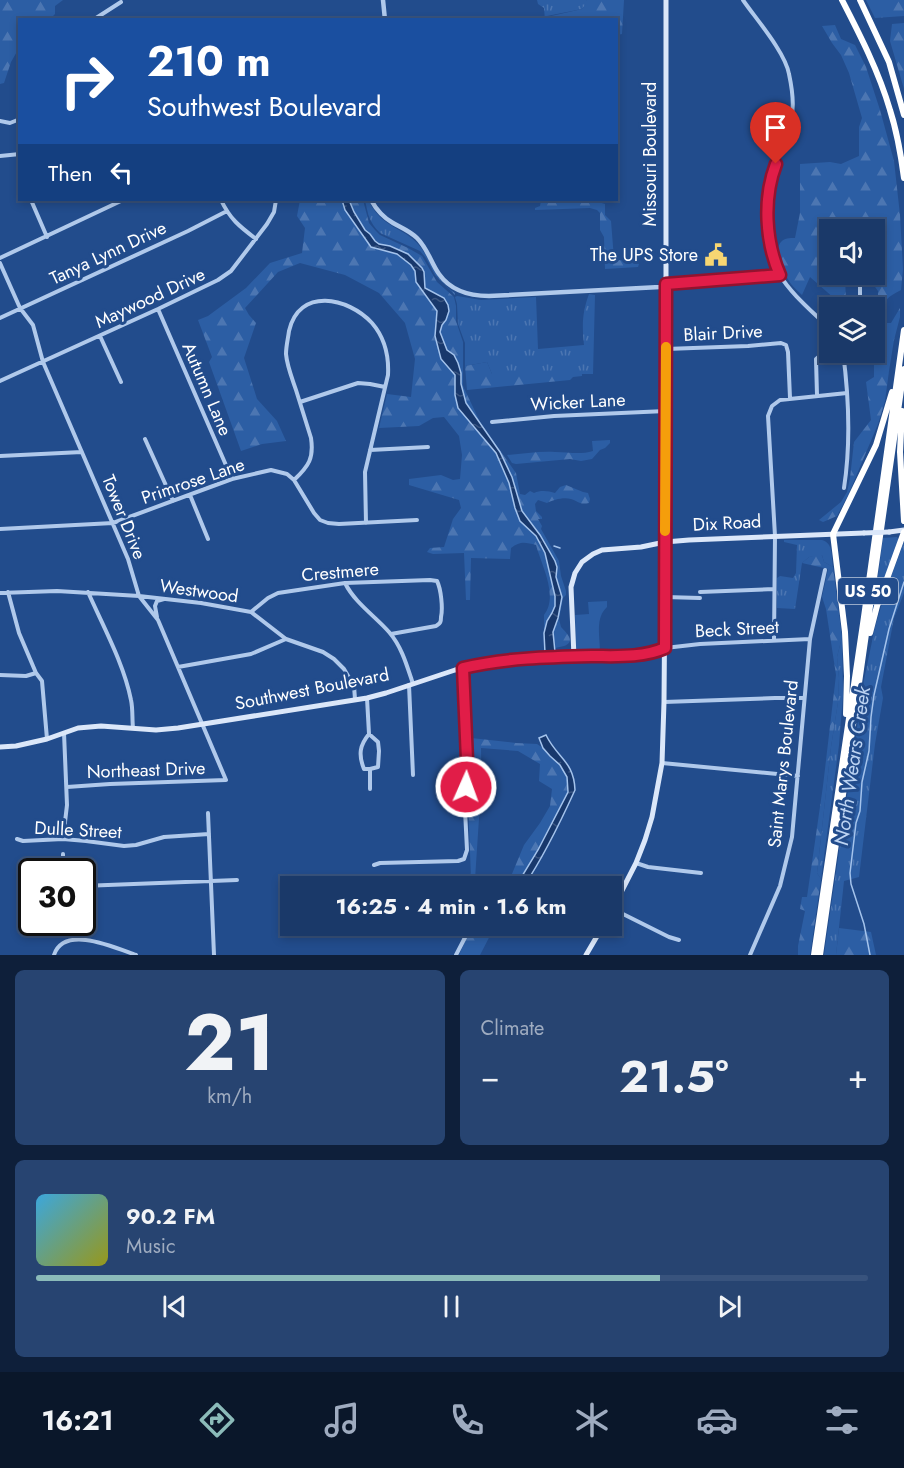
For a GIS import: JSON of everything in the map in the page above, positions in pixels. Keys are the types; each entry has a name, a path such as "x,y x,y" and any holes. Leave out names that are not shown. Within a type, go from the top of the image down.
{"highway":[{"path":"842,0 871,60 890,110 904,178"},
{"path":"860,0 889,62 904,115"},
{"name":"US 50","path":"814,955 904,330"},
{"path":"845,744 846,644 833,534 876,445 900,360"},
{"path":"904,369 900,452 904,521"},
{"name":"US 50","path":"820,955 904,369"},
{"path":"860,675 877,606 904,531"}],"main road":[{"name":"Missouri Boulevard","path":"622,890 636,863 652,817 662,763 665,648 666,0"},
{"name":"Dix Road","path":"574,657 573,577 582,562 602,550 641,547 665,542 904,531"},
{"path":"563,657 570,651 573,641"},
{"name":"Southwest Boulevard","path":"0,747 16,746 78,728 101,726 156,730 202,725 367,698 463,668 505,660 653,654 665,648"},
{"path":"586,955 597,936"}],"street":[{"path":"383,0 385,18"},
{"path":"743,0 785,60 789,73 792,118 767,195 774,262 789,287 819,318"},
{"path":"96,18 121,2"},
{"path":"0,121 10,123 18,120"},
{"path":"0,156 18,154"},
{"path":"31,201 47,237"},
{"path":"0,258 121,201"},
{"path":"222,201 238,226 256,239"},
{"name":"Maywood Drive","path":"0,381 218,280 231,271 267,224 276,201"},
{"path":"372,201 388,220 416,237 439,274 450,286 471,295 653,287 780,275"},
{"name":"Tanya Lynn Drive","path":"0,318 227,211"},
{"name":"Tower Drive","path":"0,263 20,308 33,325 43,362 128,559 139,596 158,620 225,780"},
{"path":"366,523 365,472 388,375 389,360 384,341 374,325 354,308 324,300 302,307 290,327 286,352 313,449 310,463 294,480 314,513 320,520 328,523 366,523 417,520"},
{"name":"Autumn Lane","path":"158,309 232,479"},
{"path":"100,336 121,382"},
{"name":"Blair Drive","path":"666,349 781,343 786,345 788,352 790,398"},
{"path":"817,395 816,358 819,356"},
{"path":"844,363 850,429 844,488"},
{"path":"300,402 358,383 385,387"},
{"path":"774,640 775,536 768,416 772,406 780,400 847,393"},
{"name":"Wicker Lane","path":"492,422 554,416 666,411"},
{"path":"146,439 172,501"},
{"path":"370,450 428,447"},
{"path":"0,456 82,452"},
{"name":"Primrose Lane","path":"0,529 113,523 232,479 271,470 287,474 294,480"},
{"path":"190,495 208,539"},
{"name":"Saint Marys Boulevard","path":"750,955 780,886 792,837 810,639 825,570"},
{"name":"Crestmere","path":"251,612 278,593 345,583 437,581 440,587 440,623 436,626 391,634"},
{"path":"345,583 350,593 391,634 402,652 411,684 413,775"},
{"path":"665,597 774,589"},
{"path":"8,592 19,633 36,673 42,681 47,738"},
{"path":"87,592 126,681 132,702 133,728"},
{"name":"Westwood","path":"0,593 87,592 164,599 251,612 286,639 323,652 334,659 344,669 354,686 355,699"},
{"path":"158,620 155,606 157,602 164,599"},
{"path":"178,667 251,654 286,639"},
{"name":"Beck Street","path":"665,648 810,639"},
{"path":"374,865 458,861 464,859 466,855 465,797 468,773 463,668"},
{"path":"0,675 26,676 36,673"},
{"path":"367,698 369,734 362,742 360,751 364,768 370,769 378,767 380,751 378,742 369,734"},
{"path":"664,702 804,698"},
{"path":"63,839 67,805 64,733"},
{"path":"662,763 798,776"},
{"path":"370,769 370,789"},
{"name":"Northeast Drive","path":"67,787 225,780"},
{"path":"208,813 214,955"},
{"name":"Dulle Street","path":"17,839 23,841 86,840 124,846 164,837 209,834"},
{"path":"636,863 648,867 701,873"},
{"path":"96,885 237,880"},
{"path":"622,914 679,940"},
{"path":"456,955 466,936"},
{"path":"54,955 56,949 63,944 87,939 135,955"}],"green space":[{"path":"0,0 63,0 55,6 55,14 51,18 18,18 18,50 4,83 0,84"},
{"path":"537,0 586,0 588,2 582,9 546,18 544,8 538,4"},
{"path":"586,0 624,0 622,34 618,35 618,18 546,18 582,9"},
{"path":"866,0 904,0 904,16 875,18"},
{"path":"904,23 904,89 890,41 892,24"},
{"path":"835,25 841,39 855,45 866,67 894,161 903,269 901,290 885,302 885,297 878,297 878,291 874,285 885,285 885,219 819,219 819,285 810,277 802,295 793,287 779,257 781,242 795,238 800,213 800,164 830,162 841,164 859,156 859,127 862,118 849,73 841,55 822,26"},
{"path":"300,201 342,201 345,210 378,250 397,254 415,271 417,282 437,311 435,336 442,359 455,375 455,395 458,408 496,453 509,483 520,521 536,536 545,553 555,596 555,606 544,633 544,615 550,599 548,580 536,545 517,544 511,548 510,559 471,558 470,600 466,600 464,553 433,554 427,552 430,548 444,547 453,519 461,508 459,500 409,485 409,479 441,475 453,480 460,479 462,455 459,436 444,417 433,418 419,426 379,428 387,394 411,397 415,359 405,323 379,293 345,275 300,263 278,272 245,308 256,323 244,358 257,399 277,421 286,441 262,444 241,451 209,362 212,357 198,320 208,316 246,288 270,263 302,253 305,228 297,216"},
{"path":"349,201 363,201 369,223 375,230 380,235 422,256 437,282 454,297 456,321 463,342 463,386 481,424 516,473 520,494 525,495 530,491 555,493 560,487 566,485 588,493 589,503 565,498 547,503 538,500 535,504 536,511 542,517 538,519 542,526 541,529 559,561 566,591 559,619 561,627 570,639 570,642 564,646 555,648 553,640 553,632 561,606 555,561 540,535 522,511 512,476 500,452 466,403 461,384 461,373 454,355 447,350 440,332 446,319 437,295 425,288 422,268 408,254 379,244 365,230"},
{"path":"365,201 369,201 382,219 416,242 447,287 435,275 420,251 376,229 368,214"},
{"path":"541,201 605,204 605,215 611,221 614,259 637,263 638,267 605,269 604,237 600,230 600,213 597,210 590,208 535,210 540,206"},
{"path":"819,285 845,285 846,297 833,297"},
{"path":"589,294 595,295 593,374 492,374 487,362 465,366 465,343 458,324 455,297 481,300 536,297 538,349 584,345 583,320"},
{"path":"900,308 885,401 878,424 837,516 823,522 819,520 841,502 847,492 854,442 871,420 866,382 874,377 874,363 885,363 885,323 891,323"},
{"path":"487,362 492,374 582,374 582,376 573,377 570,380 467,390 465,366"},
{"path":"610,440 610,443 592,459 581,461 570,459 516,464 512,463 507,455 588,452 593,451 592,441"},
{"path":"897,537 899,541 872,620 883,538"},
{"path":"784,540 822,540 828,544 831,551 833,567 824,562 822,555 809,557 802,563 795,609 777,608 777,578 780,576 793,578 796,573 797,545 784,542"},
{"path":"904,542 904,593 894,618 881,687 883,698 875,744 859,877 844,881 836,955 824,955 864,680 875,627"},
{"path":"811,547 819,551 824,562 833,567 842,637 837,657 838,702 817,873 821,879 810,955 798,955 805,911 800,909 802,897 807,897 836,675 826,609 822,597 828,569 802,563 813,556 810,551"},
{"path":"607,601 607,607 603,611 600,622 600,651 576,653 575,615 589,614 588,602"},
{"path":"842,637 843,695 839,745 821,879 817,873 838,702 837,657"},
{"path":"471,738 537,744 560,765 567,777 568,792 522,876 511,876 524,845 550,806 552,789 539,781 540,764 518,751 481,748 482,804 475,876 471,876 468,799 471,788"},
{"path":"839,928 871,932 876,955 836,955"},
{"path":"468,936 490,936 480,955 459,955"}],"water":[{"path":"342,201 349,201 365,230 375,241 408,254 424,272 425,288 444,298 448,305 449,311 440,332 447,350 454,355 458,363 466,403 500,452 512,477 522,511 540,535 557,567 556,577 562,597 553,632 555,652 545,653 544,633 555,606 555,596 545,553 536,536 520,521 509,483 496,453 458,408 455,395 455,375 441,359 435,336 437,311 416,282 415,271 411,265 397,254 371,247 345,210"},
{"path":"546,735 568,766 572,772 575,790 531,875 522,876 568,792 567,777 560,765 543,748 539,738"}],"waterway":[{"path":"554,546 560,548"},
{"name":"North Wears Creek","path":"870,955 850,873 856,823 860,811 862,782 869,751 874,695 889,629 904,582"}],"slow traffic":[{"path":"665,531 666,347"}],"place":[{"name":"The UPS Store","path":"716,255"}],"route":[{"path":"466,787 468,773 463,668 505,660 653,654 665,648 666,284 780,275 774,262 768,227 767,195 776,164"}]}
